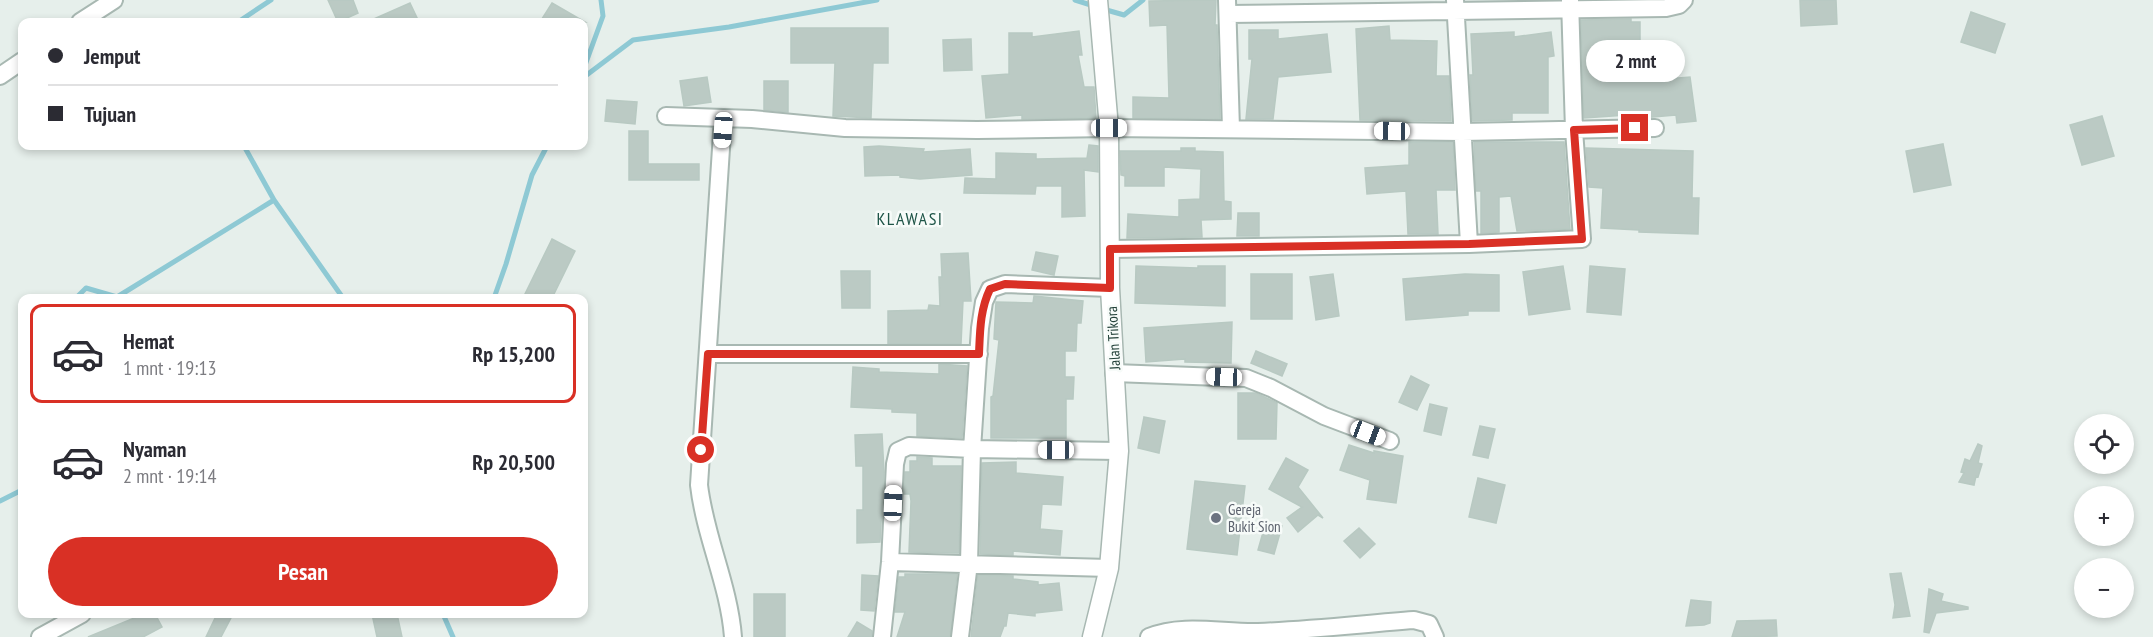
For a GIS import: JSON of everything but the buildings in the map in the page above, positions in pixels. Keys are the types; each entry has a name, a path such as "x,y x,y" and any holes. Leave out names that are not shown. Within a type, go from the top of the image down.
{"street":[{"path":"86,18 114,0"},
{"name":"Jalan Trikora","path":"1092,637 1109,568 1119,451 1110,288 1109,128 1098,0"},
{"path":"1231,129 1228,7 1570,4 1666,8 1679,5 1684,0"},
{"path":"1110,249 1469,244 1582,239 1574,130 1570,4"},
{"path":"1455,5 1469,244"},
{"path":"0,76 18,64"},
{"path":"666,116 723,124 977,130 1109,128 1462,132 1656,128"},
{"path":"723,124 699,485 701,502 723,578 733,637"},
{"path":"960,637 969,563 972,450 980,328 984,302 990,289 1005,284 1110,288"},
{"path":"708,354 979,354"},
{"path":"1114,373 1246,378 1265,385 1324,416 1390,441"},
{"path":"882,637 890,562 895,464 898,451 909,446 972,450 1119,451"},
{"path":"890,562 1109,568"},
{"path":"40,637 75,618"},
{"path":"1149,637 1162,632 1203,629 1256,632 1414,620 1429,624 1435,637"}],"waterway":[{"path":"244,18 271,0"},
{"path":"588,57 603,16 601,0"},
{"path":"588,74 633,40 729,27 877,0"},
{"path":"1075,0 1094,6"},
{"path":"1103,9 1124,15 1143,0"},
{"path":"246,150 274,200"},
{"path":"495,294 532,175 545,150"},
{"path":"122,294 274,200 340,294"},
{"path":"80,294 86,288 107,294"},
{"path":"0,501 18,492"},
{"path":"445,618 453,637"}],"place":[{"name":"Gereja Bukit Sion","path":"1216,518"}],"district":[{"name":"KLAWASI","path":"910,218"}],"route":[{"path":"701,450 708,354 979,354 984,302 990,289 1005,284 1110,288 1110,249 1469,244 1582,239 1574,130 1635,128"}]}
